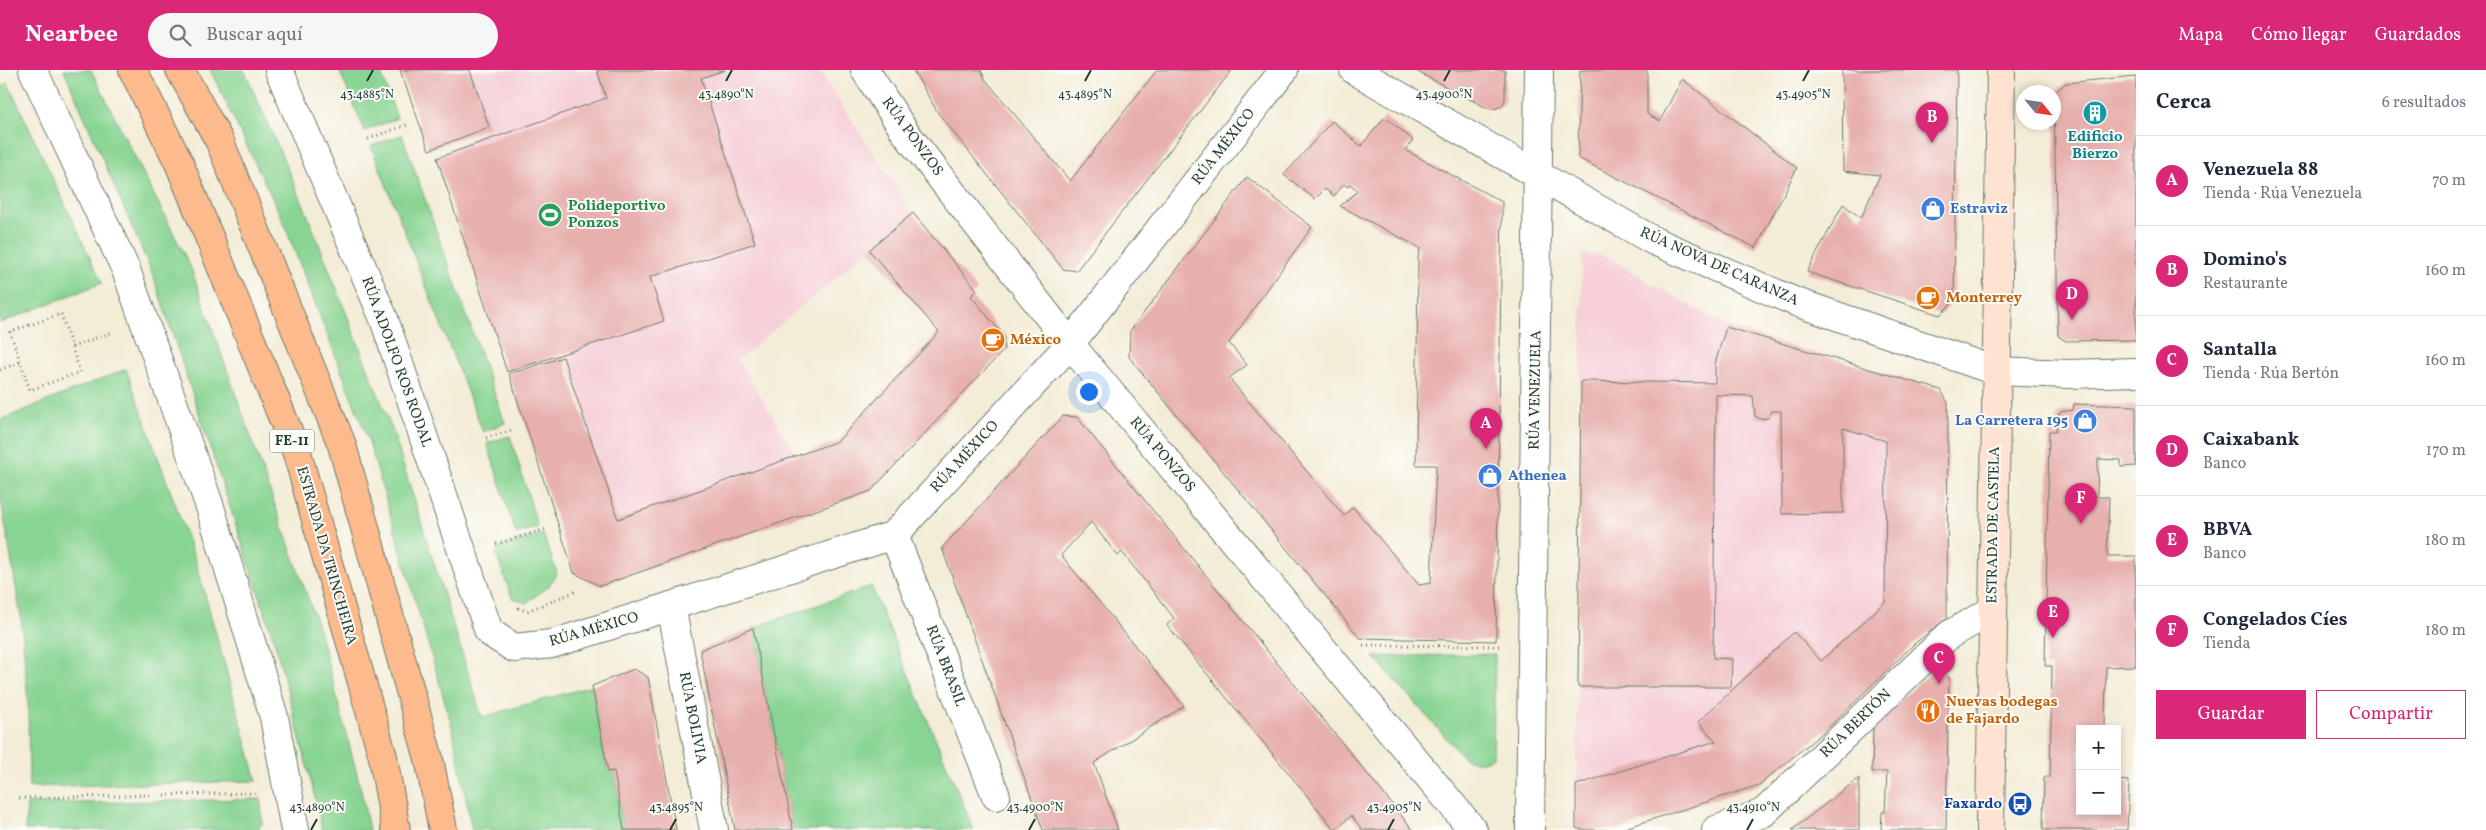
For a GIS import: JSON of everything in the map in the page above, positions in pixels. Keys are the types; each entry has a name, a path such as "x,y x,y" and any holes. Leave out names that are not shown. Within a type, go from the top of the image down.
{"highway":[{"name":"ESTRADA DA TRINCHEIRA","path":"133,70 179,163 296,452 383,757 396,830"},
{"name":"FE-11","path":"180,70 220,142 342,445 429,759 443,830"}],"main road":[{"name":"ESTRADA DE CASTELA","path":"1990,830 2001,70"}],"street":[{"path":"33,70 126,270 210,507 274,717 295,830"},
{"name":"RÚA ADOLFO ROS RODAL","path":"279,70 384,320 489,632 514,648"},
{"name":"RÚA PONZOS","path":"865,70 905,132 1070,344 1473,830"},
{"name":"RÚA MÉXICO","path":"514,648 552,644 894,535 1070,344 1284,70"},
{"name":"RÚA NOVA DE CARANZA","path":"1354,70 1654,241 1796,302 1996,371 2069,374 2136,372"},
{"name":"RÚA VENEZUELA","path":"1530,830 1539,70"},
{"name":"RÚA BRASIL","path":"894,535 996,796"},
{"name":"RÚA BOLIVIA","path":"671,606 714,830"},
{"name":"RÚA BERTÓN","path":"1716,830 1763,813 1949,635 1993,610"}],"path":[{"path":"368,139 409,124"},
{"path":"61,314 80,372 30,390 20,362 10,332 61,314"},
{"path":"72,347 122,329"},
{"path":"0,370 20,362"},
{"path":"486,438 512,430"},
{"path":"487,547 546,529"},
{"path":"514,607 527,612 577,591"},
{"path":"1319,644 1532,647"},
{"path":"19,798 263,792"}],"shaded area":[{"path":"470,70 819,70 913,213 738,360 797,456 618,519 565,353 507,372 437,158 489,127"},
{"path":"1582,254 1603,255 1727,327 1941,390 1948,403 1947,618 1913,644 1827,729 1759,785 1619,830 1581,830 1576,828"}],"green space":[{"path":"64,70 91,70 190,266 319,629 361,790 369,830 322,830 275,643 153,275"},
{"path":"210,70 244,70 304,206 393,432 482,717 592,686 608,772 614,771 624,830 472,830 452,726 369,442 281,216"},
{"path":"339,70 380,70 397,118 365,131"},
{"path":"8,83 102,283 0,323 0,88"},
{"path":"402,135 505,423 483,432 371,146"},
{"path":"126,369 196,562 257,781 29,787 28,701 21,617 0,493 0,420"},
{"path":"510,436 538,527 516,534 487,443"},
{"path":"543,534 557,573 549,586 526,603 512,598 496,554 499,547"},
{"path":"871,586 974,830 793,830 753,628"},
{"path":"1495,654 1493,757 1478,762 1463,757 1374,657"},
{"path":"261,799 262,824 257,830 25,830 27,804"}],"building":[{"path":"400,70 470,70 489,127 429,150"},
{"name":"Polideportivo Ponzos","path":"597,70 725,70 701,78 755,243 650,277 664,321 507,372 437,158 606,98"},
{"path":"913,70 981,70 985,79 1070,181 1157,70 1232,70 1076,271 1063,269 938,113"},
{"path":"1414,70 1505,70 1505,99 1502,106 1494,109 1487,108"},
{"path":"1580,70 1647,70 1647,114 1660,121 1682,79 1797,168 1756,248 1578,158"},
{"path":"1842,70 1957,70 1954,301 1940,315 1807,272 1843,204 1861,218 1880,175 1843,171"},
{"path":"2136,76 2136,340 2066,341 2058,336 2055,130 2061,130 2061,87 2066,83"},
{"path":"1385,117 1413,140 1405,150 1502,202 1496,641 1360,638 1129,357 1130,331 1247,177 1312,227 1229,343 1247,365 1229,378 1344,516 1353,507 1419,585 1431,583 1436,465 1416,465 1418,259 1420,248 1340,206 1358,191 1350,184 1348,187 1344,184 1334,196 1325,189 1315,199 1284,175 1332,121 1361,146"},
{"path":"913,213 977,290 971,296 1004,336 1004,350 871,491 600,586 574,573 509,374 563,357 618,519 838,441 939,332 869,250"},
{"path":"1726,327 1941,390 1948,403 1947,618 1914,644 1827,729 1759,785 1619,830 1581,830 1576,828 1576,785 1716,741 1698,722 1794,632 1821,661 1885,602 1886,441 1843,428 1843,513 1782,514 1781,411 1772,411 1768,418 1760,419 1755,416 1753,396 1716,395 1713,658 1732,659 1731,687 1578,687 1581,381 1715,383 1715,364"},
{"path":"2074,404 2136,406 2136,466 2121,467 2121,460 2098,459 2097,497 2109,497 2107,556 2136,556 2136,666 2106,667 2105,725 2076,725 2076,815 2121,815 2121,780 2129,781 2127,830 2043,830 2044,777 2050,777 2052,666 2045,666 2049,431 2056,431 2057,416 2061,412 2073,410"},
{"path":"1063,416 1077,417 1413,830 1363,830 1351,816 1335,830 1167,625 1174,618 1122,552 1118,556 1091,522 1061,555 1184,706 1094,763 1118,830 1043,830 942,548"},
{"path":"753,628 793,830 735,830 700,650"},
{"path":"634,669 648,677 676,830 624,830 614,771 608,772 592,686"},
{"path":"1939,670 1944,672 1949,678 1946,830 1881,830 1882,812 1885,812 1887,772 1872,772 1873,726 1932,671"},
{"path":"1859,778 1859,830 1792,830"}],"place":[{"name":"Edificio Bierzo","path":"2095,113"},
{"name":"Domino's","path":"1932,143"},
{"name":"Estraviz","path":"1933,209"},
{"name":"Polideportivo Ponzos","path":"550,215"},
{"name":"Monterrey","path":"1928,298"},
{"name":"Caixabank","path":"2072,320"},
{"name":"México","path":"993,340"},
{"name":"La Carretera 195","path":"2085,421"},
{"name":"Venezuela 88","path":"1486,449"},
{"name":"Athenea","path":"1490,476"},
{"name":"Congelados Cíes","path":"2081,524"},
{"name":"BBVA","path":"2053,638"},
{"name":"Santalla","path":"1939,684"},
{"name":"Nuevas bodegas de Fajardo","path":"1928,711"},
{"name":"Faxardo","path":"2020,804"}]}
